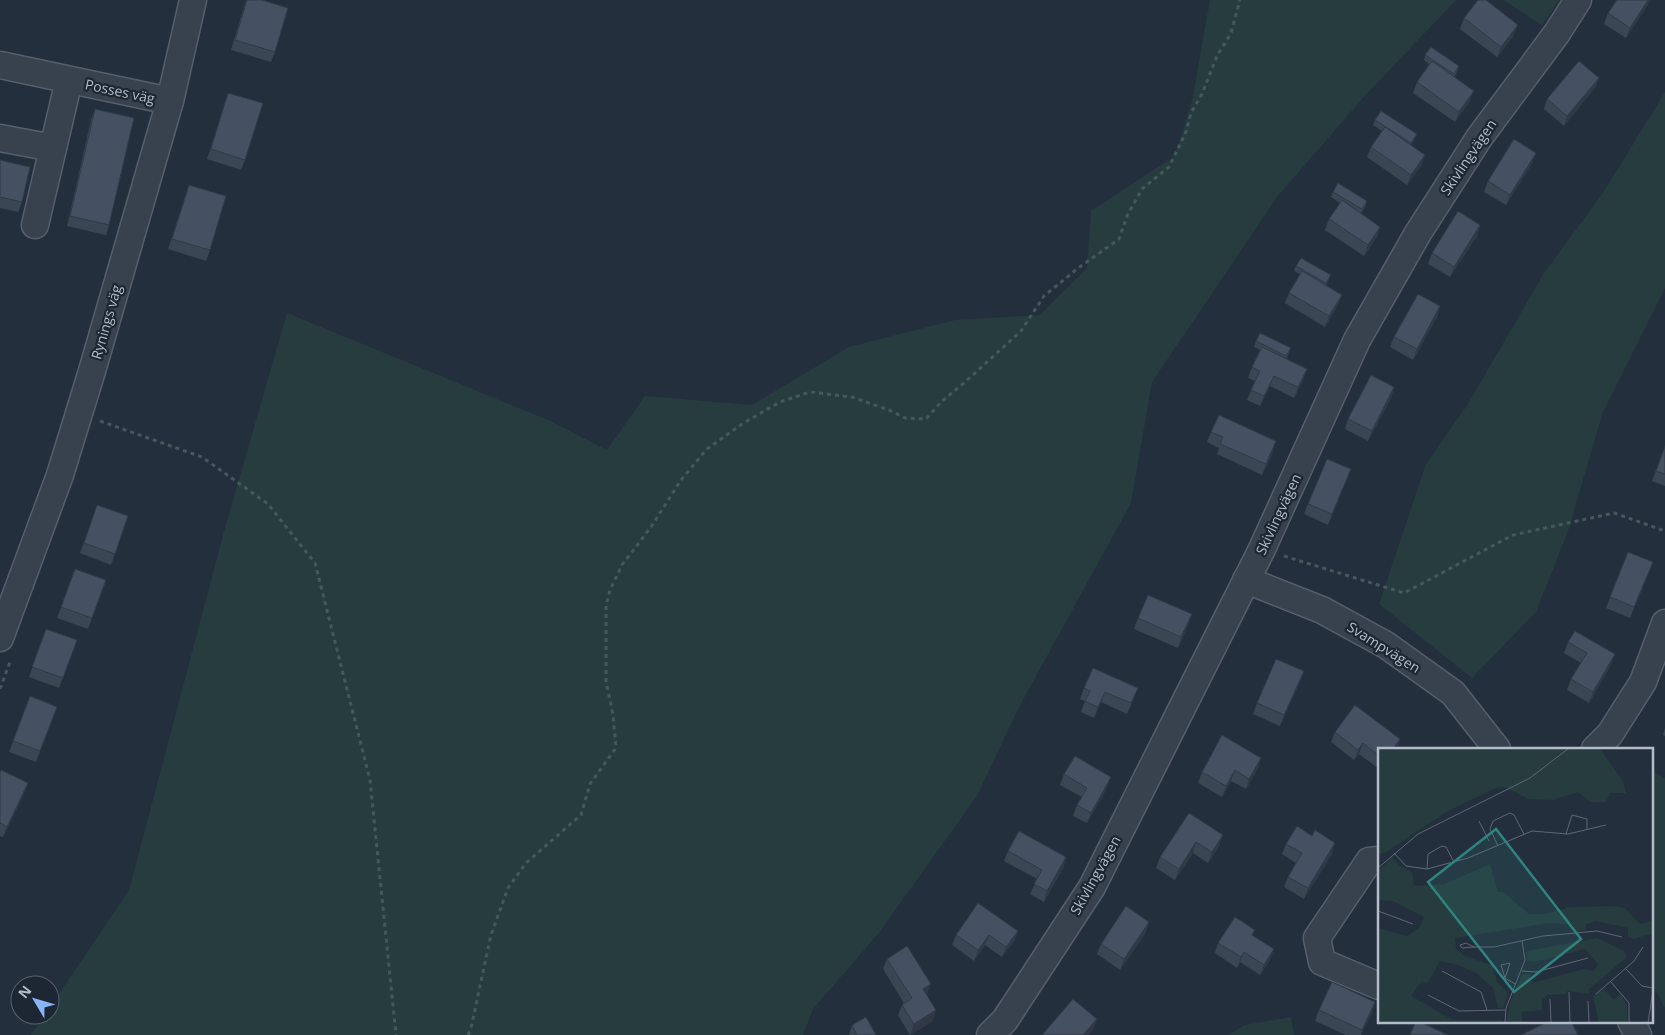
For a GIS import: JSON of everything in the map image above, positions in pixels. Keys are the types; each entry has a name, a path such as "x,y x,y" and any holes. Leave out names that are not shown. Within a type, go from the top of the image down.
{"street":[{"name":"Rynings väg","path":"0,638 60,475 170,102 193,0"},
{"name":"Skivlingvägen","path":"990,1035 1005,1020 1092,887 1262,549 1357,340 1413,242 1480,138 1557,33 1578,0"},
{"name":"Posses väg","path":"0,65 170,102"},
{"name":"Posses väg","path":"35,225 69,80"},
{"path":"0,138 54,148"},
{"name":"Svampvägen","path":"1246,580 1322,610 1386,645 1453,693 1496,748"},
{"path":"1596,748 1610,734 1643,682 1665,623"},
{"path":"1378,860 1369,861 1317,938 1322,962 1378,986"},
{"path":"1632,1022 1638,1035"}],"path":[{"path":"468,1035 491,936 508,888 526,863 581,815 590,784 616,748 606,682 606,606 610,590 622,565 651,527 682,480 707,449 742,424 780,402 810,392 852,396 906,418 926,419 942,401 964,384 1021,331 1044,296 1076,268 1119,239 1127,216 1142,189 1170,167 1186,132 1191,113 1202,94 1217,56 1230,33 1240,0"},
{"path":"99,421 202,457 268,504 315,563 370,780 396,1035"},
{"path":"1262,549 1404,593 1513,535 1614,513 1665,531"}],"green space":[{"path":"1210,0 1456,0 1362,99 1277,197 1152,382 1131,503 1018,709 977,796 878,934 813,1009 803,1035 31,1035 38,1025 60,1025 60,992 129,890 225,528 287,313 548,420 607,450 645,396 752,405 849,347 955,320 1040,315 1087,268 1091,211 1175,156 1192,101"},
{"path":"1503,0 1559,0 1542,25"},
{"path":"1665,92 1665,288 1603,412 1568,531 1536,612 1472,678 1379,604 1426,464 1468,404 1544,273 1603,193"},
{"path":"1652,771 1665,778 1665,1008 1652,985"},
{"path":"1291,1017 1294,1035 1228,1035 1245,1025"}],"building":[{"path":"247,0 262,0 288,8 275,52 235,40"},
{"path":"1478,0 1486,0 1518,25 1501,47 1464,18"},
{"path":"1617,0 1648,0 1630,28 1608,13"},
{"path":"1431,47 1459,66 1454,74 1425,55"},
{"path":"1432,61 1474,91 1459,112 1417,82"},
{"path":"1579,61 1599,78 1567,116 1547,99"},
{"path":"228,93 263,103 245,160 211,149"},
{"path":"95,109 134,118 109,225 70,216"},
{"path":"1381,111 1417,134 1411,143 1375,120"},
{"path":"1385,127 1425,155 1411,175 1371,147"},
{"path":"1514,139 1536,153 1510,195 1488,181"},
{"path":"0,160 30,167 22,202 0,197"},
{"path":"1338,183 1367,201 1362,209 1333,192"},
{"path":"189,185 226,196 210,250 172,239"},
{"path":"1342,200 1380,227 1368,245 1329,219"},
{"path":"1458,211 1480,225 1454,267 1432,253"},
{"path":"1301,258 1331,275 1326,283 1296,266"},
{"path":"1302,271 1342,295 1329,316 1289,293"},
{"path":"1418,294 1440,306 1417,349 1394,337"},
{"path":"1260,333 1291,348 1286,356 1256,341"},
{"path":"1262,347 1307,369 1298,387 1274,376 1264,396 1251,390 1260,371 1252,367"},
{"path":"1371,375 1394,387 1372,431 1348,419"},
{"path":"1219,415 1276,441 1266,464 1220,444 1223,437 1211,432"},
{"path":"1665,446 1665,474 1656,471"},
{"path":"1327,459 1351,469 1332,514 1308,504"},
{"path":"97,505 128,516 115,554 84,543"},
{"path":"1628,552 1653,562 1634,607 1610,597"},
{"path":"75,569 106,580 92,618 61,607"},
{"path":"1148,595 1192,614 1181,637 1138,618"},
{"path":"46,629 77,640 63,678 32,667"},
{"path":"1575,631 1615,654 1593,692 1571,679 1587,653 1568,642"},
{"path":"1276,659 1304,671 1284,715 1257,703"},
{"path":"1093,668 1138,688 1131,703 1105,692 1098,707 1085,701 1090,691 1084,688"},
{"path":"30,696 57,707 40,751 13,741"},
{"path":"1355,705 1400,739 1394,748 1378,748 1378,755 1363,743 1358,750 1335,732"},
{"path":"1222,735 1261,758 1249,779 1235,770 1226,786 1202,772"},
{"path":"1075,756 1111,777 1091,813 1077,805 1087,788 1064,774"},
{"path":"1,770 28,783 7,827 0,823"},
{"path":"1189,813 1223,835 1212,852 1196,842 1179,869 1160,857"},
{"path":"1297,826 1312,836 1315,830 1335,843 1308,888 1288,877 1302,853 1286,844"},
{"path":"1019,831 1066,857 1047,891 1034,884 1042,870 1008,851"},
{"path":"978,903 1018,931 1006,947 989,935 978,950 956,935"},
{"path":"1126,906 1149,922 1124,959 1101,944"},
{"path":"1235,917 1255,930 1252,935 1274,949 1264,965 1244,952 1241,957 1218,943"},
{"path":"907,946 931,984 923,989 936,1010 914,1024 902,1005 912,998 887,959"},
{"path":"1332,982 1375,1002 1362,1030 1319,1010"},
{"path":"1073,999 1097,1019 1083,1035 1042,1035"},
{"path":"866,1017 876,1035 857,1035 852,1025"},
{"path":"1416,1022 1420,1022 1448,1035 1410,1035"},
{"path":"1547,1022 1572,1022 1578,1035 1521,1035"}]}
